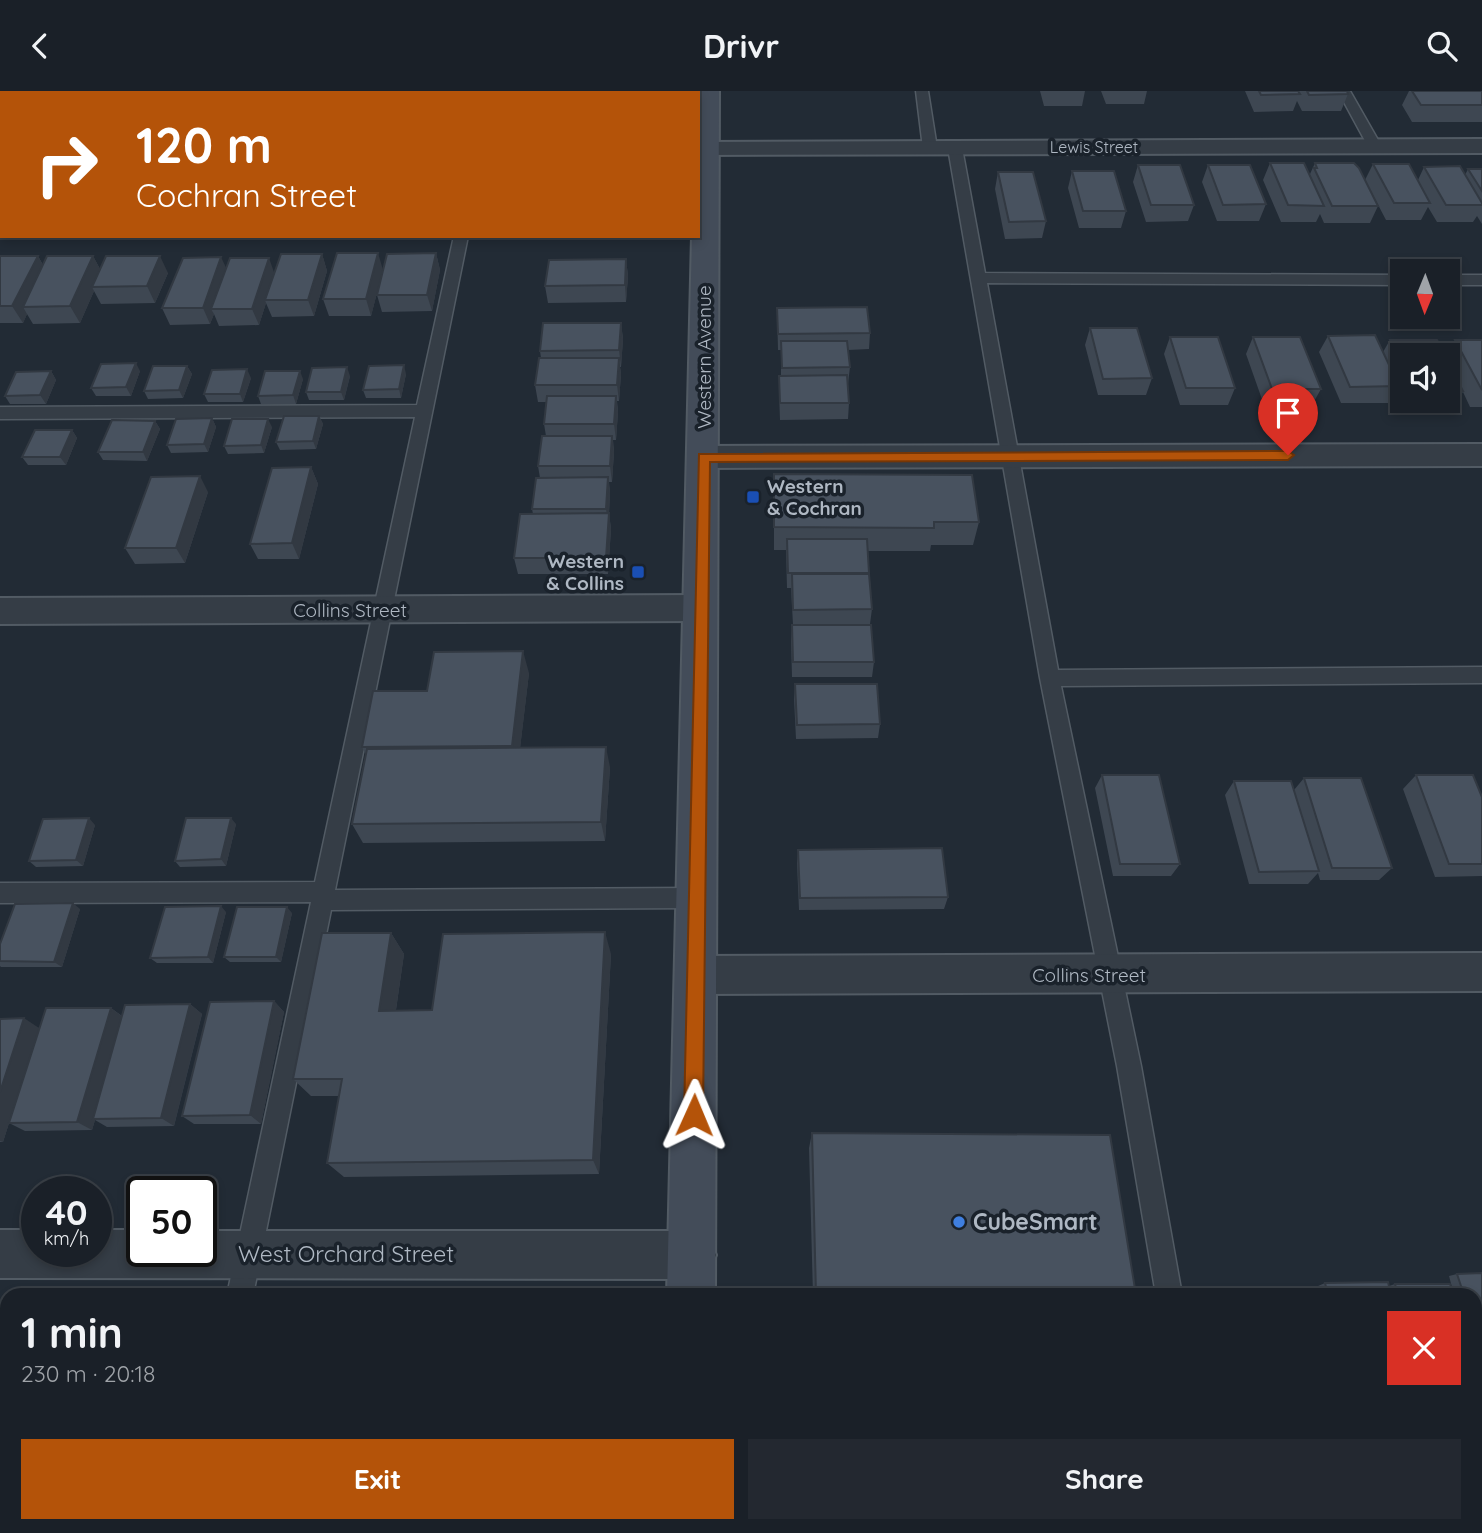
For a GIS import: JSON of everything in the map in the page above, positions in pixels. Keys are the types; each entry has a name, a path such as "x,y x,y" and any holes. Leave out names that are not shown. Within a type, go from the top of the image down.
{"main road":[{"name":"Western Avenue","path":"692,1275 704,457 702,226 707,91"}],"street":[{"name":"Lewis Street","path":"706,149 1482,146"},
{"path":"704,457 1482,455"},
{"name":"Collins Street","path":"0,611 700,608"},
{"name":"Collins Street","path":"696,975 1482,972"},
{"name":"West Orchard Street","path":"0,1254 244,1275 692,1275"}],"lane":[{"path":"922,91 930,148"},
{"path":"1345,91 1375,147"},
{"path":"955,148 1049,678 1111,975 1168,1288"},
{"path":"244,1275 461,238"},
{"path":"978,278 1390,280"},
{"path":"1460,280 1482,280"},
{"path":"0,413 425,411"},
{"path":"1049,678 1482,675"},
{"path":"0,893 696,898"}],"building":[{"path":"1259,91 1298,91 1300,94 1261,95"},
{"path":"1307,91 1347,91 1348,94 1309,95"},
{"path":"1412,91 1482,91 1482,105 1421,105"},
{"path":"1270,163 1304,163 1324,206 1288,205"},
{"path":"1315,163 1354,163 1378,206 1332,206 1314,168 1317,168"},
{"path":"1373,164 1409,164 1430,203 1394,203"},
{"path":"1138,165 1180,165 1194,205 1151,205"},
{"path":"1208,165 1250,165 1266,204 1223,205"},
{"path":"1460,166 1482,205 1446,205 1424,167"},
{"path":"1468,169 1482,169 1482,191"},
{"path":"1072,171 1114,171 1126,211 1083,211"},
{"path":"998,172 1033,172 1046,221 1009,222"},
{"path":"337,253 378,253 366,299 323,299"},
{"path":"436,253 427,295 377,295 387,254"},
{"path":"281,254 322,254 308,300 265,300"},
{"path":"0,256 38,256 12,306 0,306"},
{"path":"47,256 93,256 70,306 23,307"},
{"path":"106,256 160,256 147,286 92,287"},
{"path":"221,257 203,308 162,308 183,258"},
{"path":"230,258 269,258 252,309 211,309"},
{"path":"626,259 625,285 545,286 549,260"},
{"path":"867,307 870,333 778,334 777,308"},
{"path":"543,323 621,323 619,350 540,351"},
{"path":"1090,328 1137,328 1152,378 1103,379"},
{"path":"1375,335 1390,367 1390,386 1350,387 1328,336"},
{"path":"1170,337 1218,337 1235,388 1186,388"},
{"path":"1253,337 1300,337 1321,389 1272,389"},
{"path":"1390,340 1437,340 1439,343 1391,343"},
{"path":"1455,340 1482,340 1482,390 1460,349 1460,343"},
{"path":"781,341 847,341 850,367 782,368"},
{"path":"539,358 619,358 617,385 535,385"},
{"path":"136,363 126,387 91,388 101,364"},
{"path":"404,365 399,389 363,390 369,366"},
{"path":"153,366 187,366 179,390 144,391"},
{"path":"347,367 341,392 306,392 312,368"},
{"path":"247,369 240,394 204,394 212,370"},
{"path":"51,371 40,395 5,396 16,372"},
{"path":"265,371 300,371 293,395 258,396"},
{"path":"847,375 849,403 780,403 779,376"},
{"path":"547,396 616,396 614,424 544,424"},
{"path":"284,416 319,416 313,441 276,442"},
{"path":"212,418 204,444 167,445 176,419"},
{"path":"232,419 268,419 261,445 224,446"},
{"path":"112,420 155,421 143,452 98,452"},
{"path":"35,430 72,430 60,457 22,457"},
{"path":"542,436 612,436 610,466 538,466"},
{"path":"311,467 292,543 250,544 272,468"},
{"path":"774,474 972,475 979,522 934,522 934,528 774,527"},
{"path":"200,476 176,548 125,548 151,477"},
{"path":"608,477 606,509 532,509 536,478"},
{"path":"609,513 606,558 514,558 520,514"},
{"path":"787,539 867,539 869,573 788,573"},
{"path":"792,574 869,574 872,609 793,610"},
{"path":"792,625 871,625 874,662 793,662"},
{"path":"523,651 512,746 362,747 373,691 427,691 434,652"},
{"path":"795,684 877,684 880,724 797,725"},
{"path":"606,747 601,822 352,824 367,749"},
{"path":"1102,775 1159,775 1180,864 1120,864"},
{"path":"1416,775 1473,775 1482,797 1482,864 1449,864"},
{"path":"1304,778 1361,778 1392,868 1332,868"},
{"path":"1234,781 1291,781 1319,871 1259,872"},
{"path":"89,818 76,860 29,861 43,819"},
{"path":"186,818 231,818 221,859 175,861"},
{"path":"942,848 948,897 800,898 798,850"},
{"path":"73,903 54,962 0,961 0,944 15,904"},
{"path":"221,906 208,957 150,958 165,907"},
{"path":"237,907 287,907 276,957 224,957"},
{"path":"605,932 593,1160 327,1163 342,1079 293,1079 322,933 391,933 379,1011 432,1010 443,934"},
{"path":"274,1001 250,1115 182,1116 210,1002"},
{"path":"190,1004 161,1118 93,1119 125,1005"},
{"path":"46,1008 111,1008 77,1122 9,1123"},
{"path":"24,1018 0,1092 0,1019"},
{"name":"CubeSmart","path":"812,1133 1110,1135 1135,1288 816,1288"},
{"path":"1482,1273 1482,1288 1462,1288 1457,1274"},
{"path":"1388,1282 1389,1288 1326,1288 1325,1283"},
{"path":"1395,1284 1450,1284 1451,1288 1396,1288"}],"place":[{"name":"Western & Cochran","path":"753,497"},
{"name":"Western & Collins","path":"638,572"},
{"name":"CubeSmart","path":"959,1222"}],"route":[{"path":"694,1115 704,457 1288,455"}]}
